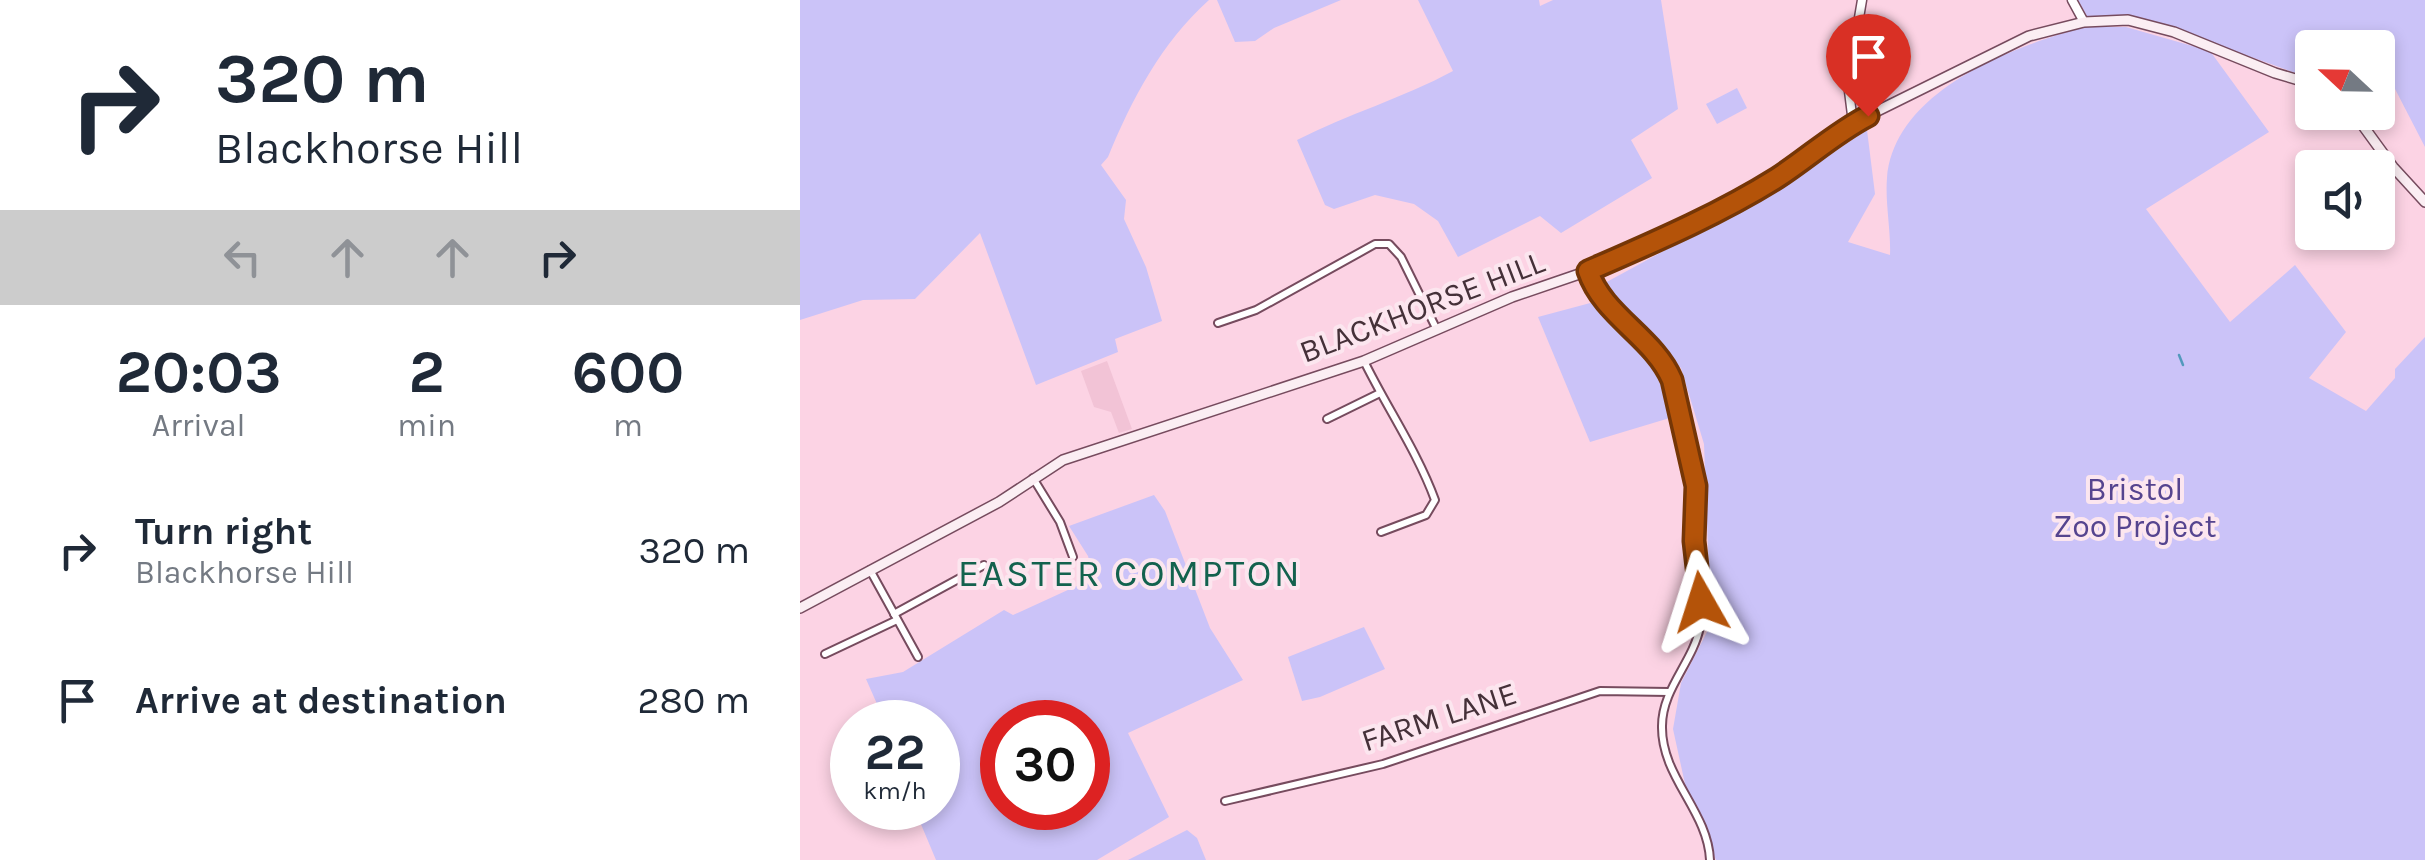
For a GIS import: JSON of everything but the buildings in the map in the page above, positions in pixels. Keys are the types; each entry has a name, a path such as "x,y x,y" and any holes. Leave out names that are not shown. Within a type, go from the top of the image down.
{"main road":[{"name":"BLACKHORSE HILL","path":"800,608 1084,452 1364,361 1512,297 1661,240 1776,178 1854,124 2029,36 2084,22 2116,20 2152,25 2295,78"},
{"path":"2367,130 2425,202"}],"street":[{"path":"1854,124 1848,83 1862,0"},
{"path":"2072,0 2084,22"},
{"path":"1218,323 1256,310 1383,243 1394,247 1402,257 1437,330"},
{"path":"1588,271 1594,286 1615,312 1666,365 1694,468 1700,624 1669,692 1662,725 1667,759 1710,848 1710,860"},
{"path":"1364,361 1416,452 1435,500 1426,515 1381,532"},
{"path":"1327,418 1380,393"},
{"path":"1033,478 1060,522 1072,557"},
{"path":"1390,528 1394,540"},
{"path":"825,654 984,565"},
{"path":"869,569 918,658"},
{"path":"835,636 840,647"},
{"name":"FARM LANE","path":"1225,801 1383,764 1600,691 1669,692"}],"shaded area":[{"path":"1107,361 1132,429 1119,433 1111,412 1094,407 1081,371"}],"green space":[{"path":"800,0 1209,0 1162,53 1101,165 1126,200 1124,219 1146,267 1162,321 1115,339 1118,352 1036,385 980,233 915,299 863,300 800,320"},
{"path":"1217,0 1341,0 1274,28 1255,41 1235,42"},
{"path":"1418,0 1539,0 1540,6 1553,0 1661,0 1678,109 1631,140 1652,178 1561,233 1540,216 1458,257 1438,221 1414,204 1375,195 1334,209 1325,205 1297,140 1453,71"},
{"path":"2078,0 2425,0 2425,147 2395,89 2395,30 2295,30 2295,73 2140,17 2087,16"},
{"name":"Bristol Zoo Project","path":"2085,27 2126,27 2210,51 2269,132 2146,209 2230,322 2295,265 2346,332 2309,378 2366,411 2395,378 2395,369 2425,337 2425,860 1716,860 1685,784 1673,729 1681,683 1711,624 1704,444 1681,368 1603,284 1783,186 1867,130 1875,194 1848,242 1890,255 1887,178 1895,147 1911,120 1934,97 1993,60"},
{"path":"1737,88 1747,108 1717,124 1706,104"},
{"path":"1594,302 1625,327 1663,368 1677,409 1673,417 1590,442 1538,317"},
{"path":"1154,495 1165,511 1210,628 1243,680 1128,733 1169,817 1097,860 936,860 923,830 960,830 960,700 875,700 866,679 903,672 1004,610 1013,615 1094,578 1088,556 1069,526"},
{"path":"1364,627 1385,669 1302,701 1288,657"},
{"path":"1187,830 1197,838 1206,860 1128,860"}],"waterway":[{"path":"2179,355 2183,365"}],"district":[{"name":"EASTER COMPTON","path":"1130,573"}],"route":[{"path":"1701,602 1694,541 1694,468 1672,380 1656,352 1615,312 1594,286 1588,271 1661,240 1776,178 1868,116"}]}
